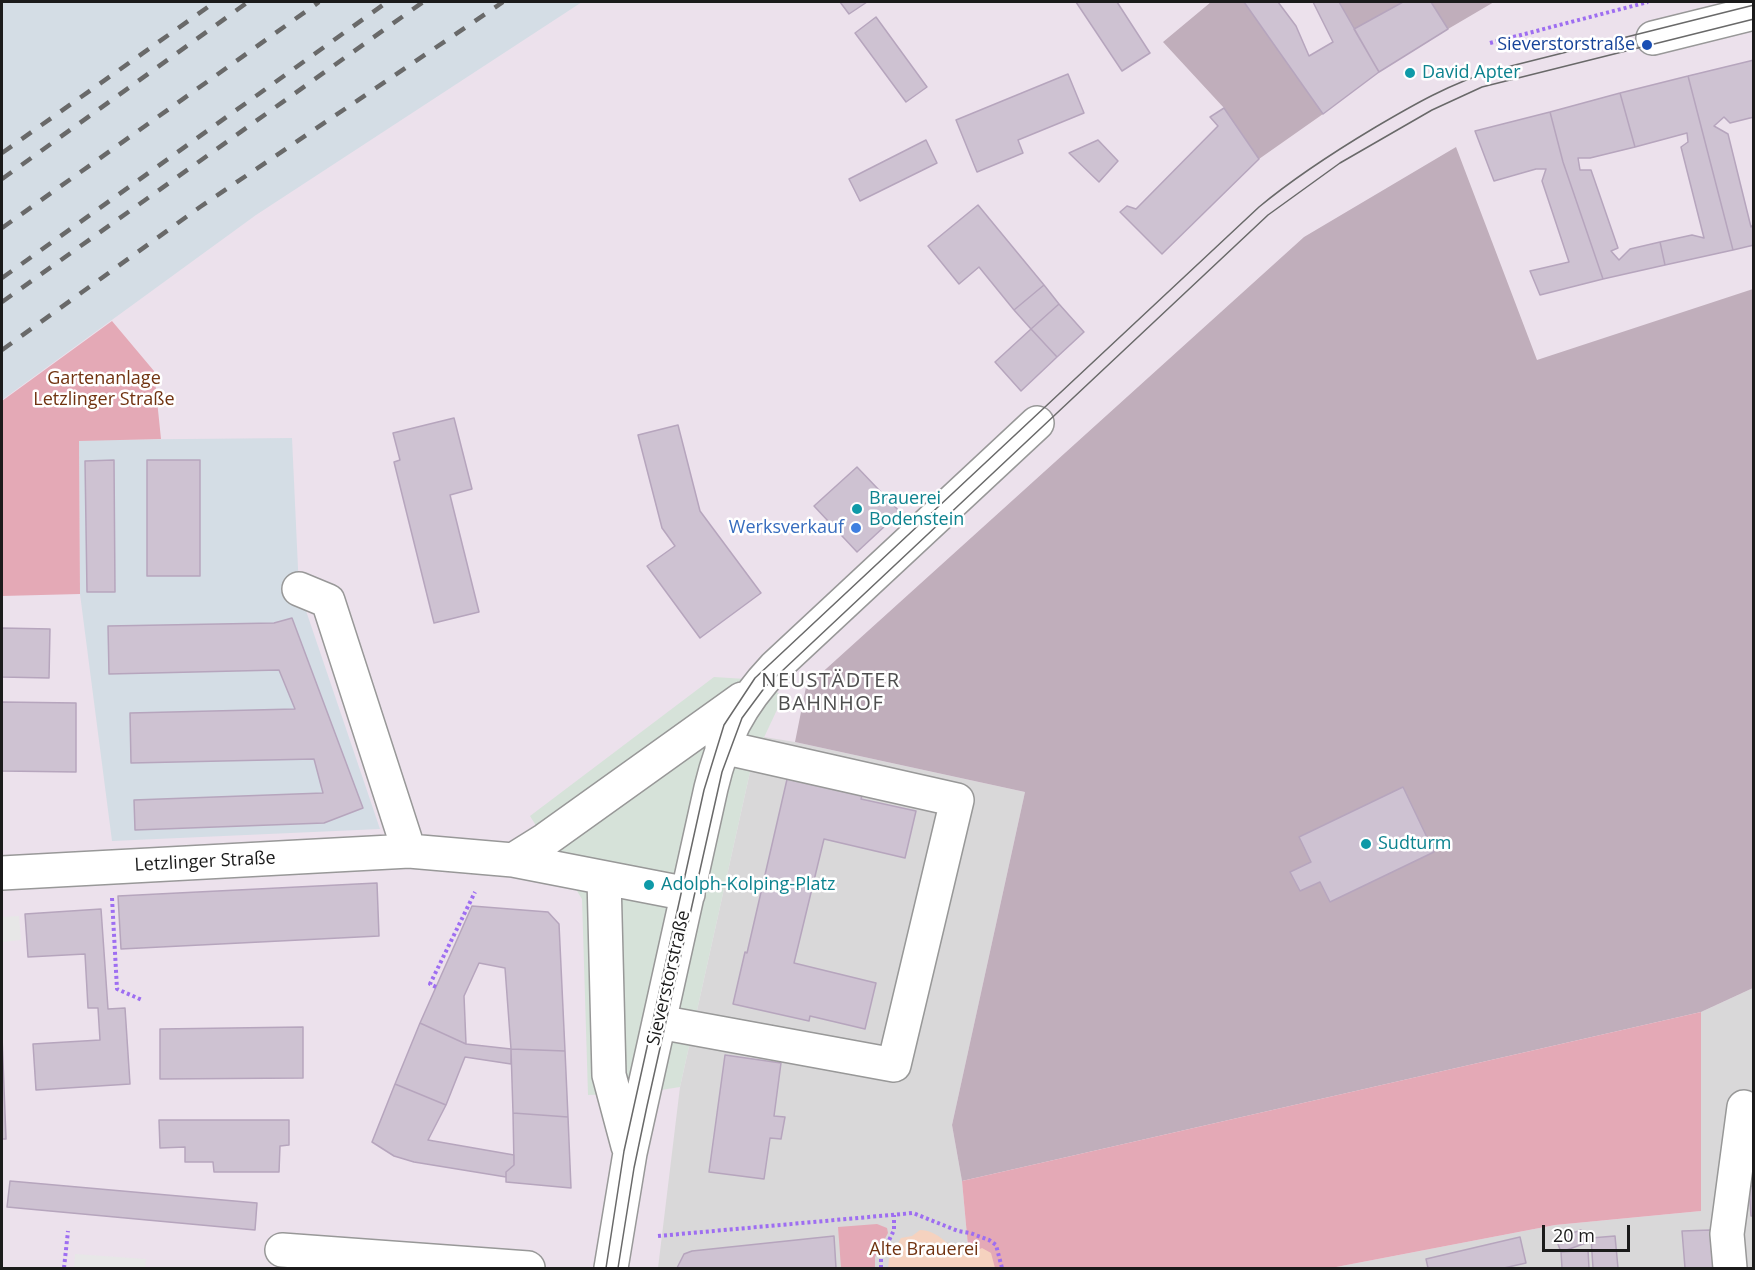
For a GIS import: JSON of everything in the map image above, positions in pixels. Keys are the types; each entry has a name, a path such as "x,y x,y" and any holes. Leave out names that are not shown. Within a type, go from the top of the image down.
{"street":[{"path":"1653,38 1754,13"},
{"name":"Sieverstorstraße","path":"612,1269 630,1153 711,788 722,747 736,716 752,692 774,667 1037,423"},
{"path":"299,590 328,601 409,851"},
{"path":"513,860 545,840 752,692"},
{"path":"659,1022 894,1065 957,800 722,747"},
{"name":"Letzlinger Straße","path":"2,873 409,851 513,860 688,894"},
{"path":"604,878 609,1075 630,1153"},
{"path":"1730,1269 1727,1234 1743,1107"},
{"path":"282,1250 528,1269"}],"path":[{"path":"1490,43 1648,2"},
{"path":"111,867 117,989 142,1000"},
{"path":"436,987 430,984 475,892"},
{"path":"658,1236 913,1213 958,1232 970,1233 989,1240 996,1245 1002,1269"},
{"path":"881,1269 881,1257 894,1230 894,1215"},
{"path":"64,1269 68,1231"}],"shaded area":[{"path":"2,2 582,2 256,215 2,400"},
{"path":"1211,2 1245,2 1323,114 1259,159 1224,108 1163,42"},
{"path":"1339,2 1403,2 1354,29"},
{"path":"1431,2 1494,2 1448,29"},
{"path":"1456,147 1537,360 1753,289 1753,988 1701,1012 962,1181 952,1125 1025,792 795,742 806,687 1304,237"},
{"path":"292,438 299,590 380,829 112,841 80,594 79,440"},
{"name":"Adolph-Kolping-Platz","path":"714,677 762,680 783,697 752,763 680,1087 642,1093 588,1095 582,899 530,816"},
{"path":"764,737 1025,792 952,1125 962,1181 970,1268 658,1268 680,1087 752,763"},
{"path":"19,916 21,940 2,942 2,917"},
{"path":"1753,988 1753,1268 1331,1268 1555,1225 1701,1211 1701,1012"},
{"path":"75,1254 146,1259 145,1268 74,1268"}],"green space":[{"name":"Gartenanlage Letzlinger Straße","path":"112,321 154,371 161,439 79,441 80,594 2,596 2,401"},
{"path":"1701,1012 1701,1211 1555,1225 1331,1268 970,1268 962,1181"},
{"path":"877,1224 887,1228 888,1233 875,1257 875,1268 841,1268 838,1227"},
{"name":"Alte Brauerei","path":"920,1230 933,1233 965,1256 982,1248 991,1253 995,1268 888,1268 889,1259 901,1238 912,1236"}],"building":[{"path":"840,2 867,2 849,14"},
{"path":"1076,2 1117,2 1150,53 1122,71"},
{"path":"1244,2 1278,2 1296,26 1309,56 1333,42 1313,2 1339,2 1379,72 1323,114"},
{"path":"1403,2 1431,2 1448,29 1379,72 1354,29"},
{"path":"876,17 927,87 906,102 855,33"},
{"path":"1754,60 1754,117 1730,123 1724,117 1714,126 1728,134 1751,227 1754,224 1754,245 1733,250 1688,76"},
{"path":"1068,74 1084,113 1018,140 1023,153 977,172 956,120"},
{"path":"1688,76 1733,250 1665,265 1660,242 1692,235 1704,238 1681,147 1688,142 1687,133 1635,147 1620,93"},
{"path":"1620,93 1635,147 1590,158 1578,158 1580,170 1591,170 1618,248 1611,251 1619,260 1630,249 1660,242 1665,265 1603,279 1563,162 1550,112"},
{"path":"1224,108 1259,159 1162,254 1120,212 1127,206 1136,209 1218,126 1210,117"},
{"path":"1550,112 1563,162 1603,279 1540,295 1530,271 1569,262 1542,181 1546,169 1536,169 1494,181 1475,131"},
{"path":"926,140 937,163 860,201 849,179"},
{"path":"1098,140 1118,161 1099,182 1069,153"},
{"path":"978,205 1044,285 1014,310 979,267 959,284 928,246"},
{"path":"1044,285 1059,304 1031,329 1014,310"},
{"path":"1059,304 1084,332 1057,357 1031,329"},
{"path":"1031,329 1057,357 1021,391 995,362"},
{"path":"454,418 472,489 450,495 479,612 434,623 394,462 400,460 393,433"},
{"path":"678,425 700,511 761,593 700,638 647,566 675,546 662,528 638,435"},
{"path":"114,460 115,592 87,592 85,461"},
{"path":"147,460 200,460 200,576 147,576"},
{"name":"Brauerei Bodenstein","path":"857,467 900,512 857,552 814,506"},
{"path":"292,618 363,808 324,823 135,830 134,800 323,793 314,759 131,763 130,713 295,709 279,670 109,674 108,626 274,623"},
{"path":"2,628 50,629 49,678 2,677"},
{"path":"2,702 76,703 76,772 2,771"},
{"path":"788,775 863,793 861,799 916,811 905,858 824,839 794,963 876,983 865,1029 810,1016 809,1021 733,1004"},
{"name":"Sudturm","path":"1403,787 1434,852 1330,902 1320,882 1300,891 1290,872 1311,862 1299,837"},
{"path":"377,883 379,936 121,949 118,896"},
{"path":"472,906 548,912 559,924 565,1051 511,1049 505,968 479,963 464,996 466,1044 420,1023"},
{"path":"101,909 108,1009 125,1008 130,1084 36,1090 33,1044 100,1040 98,1008 88,1008 85,954 28,957 25,914"},
{"path":"420,1023 466,1044 511,1049 511,1064 465,1057 446,1105 395,1084"},
{"path":"303,1027 303,1078 160,1079 160,1029"},
{"path":"2,1036 6,1139 2,1139"},
{"path":"511,1049 565,1051 568,1117 513,1113"},
{"path":"725,1055 781,1063 774,1116 785,1117 781,1139 770,1138 764,1179 709,1172"},
{"path":"395,1084 446,1105 428,1140 514,1155 514,1165 506,1172 506,1177 414,1162 394,1156 372,1142"},
{"path":"513,1113 568,1117 571,1188 506,1182 506,1172 514,1165"},
{"path":"159,1120 289,1120 289,1145 280,1146 279,1172 214,1172 213,1162 185,1162 185,1147 160,1148"},
{"path":"10,1181 257,1203 255,1230 7,1207"},
{"path":"1749,1186 1754,1186 1754,1216 1751,1216"},
{"path":"1581,1230 1586,1243 1561,1252 1556,1239"},
{"path":"1711,1230 1715,1268 1685,1268 1682,1231"},
{"path":"834,1236 836,1268 677,1268 684,1254 692,1251"},
{"path":"1615,1236 1618,1268 1593,1268 1591,1238"},
{"path":"1520,1237 1526,1263 1504,1268 1428,1268 1426,1259"},
{"path":"1588,1250 1589,1268 1562,1268 1561,1252"}],"tram line":[{"path":"606,1268 624,1151 704,790 724,725 755,678 1259,207 1315,165 1418,103 1479,75 1754,5"},
{"path":"618,1268 634,1168 722,772 742,718 765,687 1268,215 1340,163 1432,110 1482,87 1754,19"}],"railway":[{"path":"2,153 215,2"},
{"path":"2,179 248,2"},
{"path":"2,228 319,2"},
{"path":"2,278 387,2"},
{"path":"2,302 423,2"},
{"path":"2,350 200,207 503,2"}],"place":[{"name":"Sieverstorstraße","path":"1647,45"},
{"name":"David Apter","path":"1410,73"},
{"name":"Brauerei Bodenstein","path":"857,509"},
{"name":"Werksverkauf","path":"856,528"},
{"name":"Sudturm","path":"1366,844"},
{"name":"Adolph-Kolping-Platz","path":"649,885"}],"district":[{"name":"NEUSTÄDTER BAHNHOF","path":"831,692"}]}
